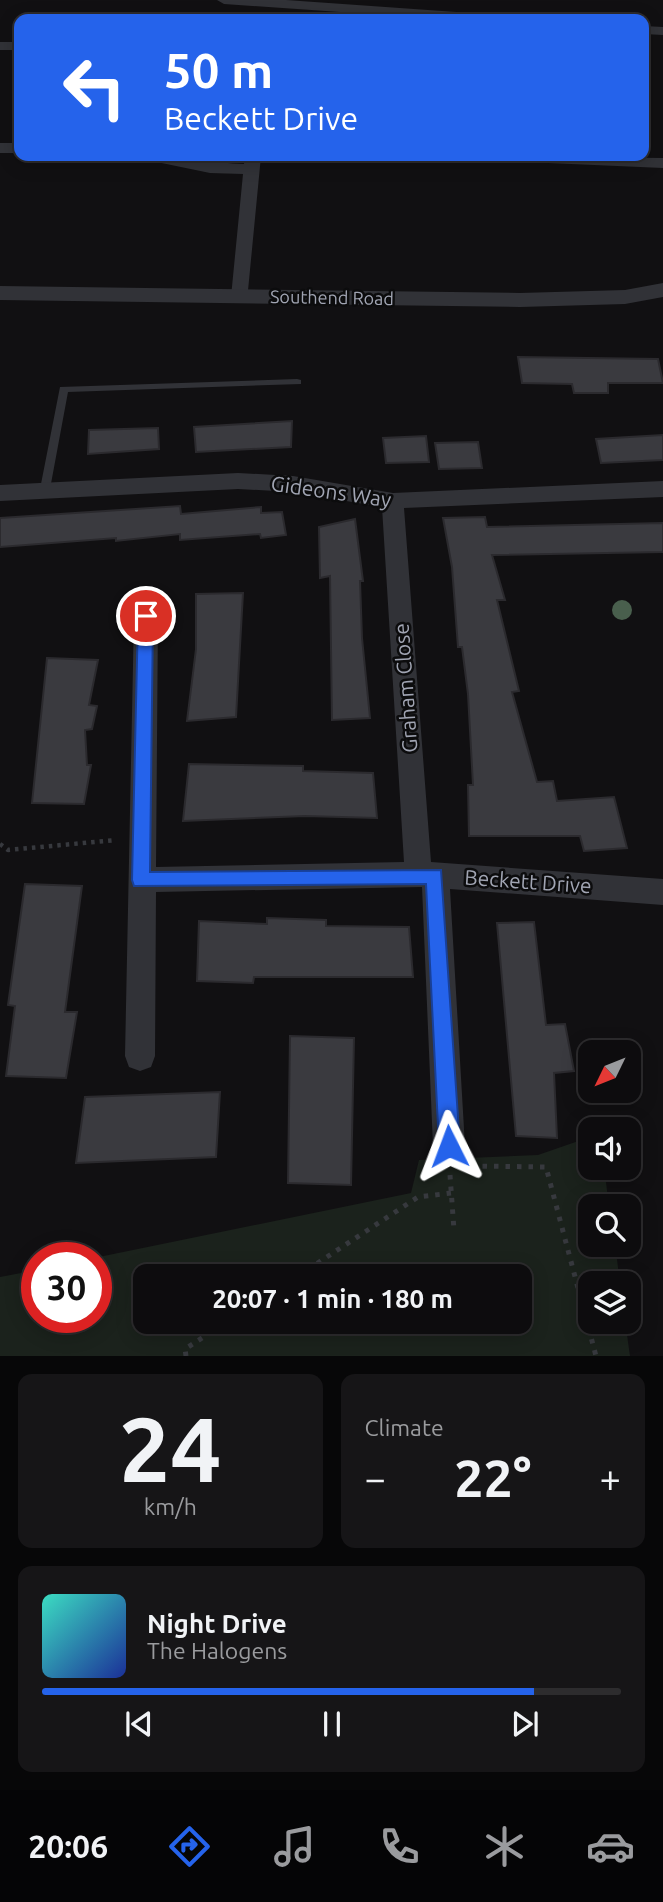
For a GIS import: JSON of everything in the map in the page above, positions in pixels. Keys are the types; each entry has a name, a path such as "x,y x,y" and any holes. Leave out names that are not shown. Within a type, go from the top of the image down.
{"street":[{"path":"225,0 275,1 437,14"},
{"path":"649,30 660,31"},
{"path":"177,161 210,168 252,162 240,298"},
{"path":"617,161 663,163"},
{"name":"Southend Road","path":"0,293 520,300 625,297 663,290"},
{"name":"Gideons Way","path":"0,493 239,481 293,484 393,501 663,489"},
{"name":"Graham Close","path":"393,501 449,1156"},
{"path":"140,1056 146,616"},
{"name":"Beckett Drive","path":"141,880 426,875 663,892"}],"lane":[{"path":"45,489 64,388 297,382"}],"path":[{"path":"0,844 8,850 141,837"},
{"path":"454,1230 449,1156 546,1167 596,1356"},
{"path":"316,1264 418,1197 451,1193"},
{"path":"186,1356 186,1349 208,1334"}],"shaded area":[{"path":"578,1141 578,1180 606,1180 607,1194 578,1194 578,1257 617,1257 618,1271 578,1271 578,1334 627,1334 630,1356 0,1356 0,1277 21,1273 21,1333 112,1333 112,1254 411,1193 419,1160 538,1155"}],"building":[{"path":"518,357 658,359 663,383 608,383 608,393 574,393 572,384 522,383"},
{"path":"292,421 291,447 196,452 194,427"},
{"path":"158,428 159,449 88,454 89,430"},
{"path":"663,435 663,460 601,463 596,439"},
{"path":"426,436 429,462 386,463 383,438"},
{"path":"478,442 482,468 439,469 435,443"},
{"path":"180,506 181,514 261,507 261,513 282,512 286,535 261,538 260,534 180,540 180,534 116,541 116,538 0,547 0,518"},
{"path":"485,517 487,527 663,523 663,552 492,555 505,600 497,600 519,691 512,692 537,782 553,781 557,801 614,797 627,848 584,851 580,836 469,836 468,785 473,785 468,694 462,647 458,647 452,567 443,518"},
{"path":"355,519 363,581 360,581 362,638 370,718 332,720 330,576 320,578 319,527"},
{"path":"243,593 236,717 187,721 196,649 196,594"},
{"path":"47,658 98,660 89,705 97,706 92,729 85,730 87,765 91,765 84,804 32,803"},
{"path":"189,764 303,766 303,771 373,773 377,818 305,816 183,821"},
{"path":"25,884 82,886 65,1012 77,1012 66,1078 6,1076 15,1006 8,1005"},
{"path":"267,918 326,920 326,926 409,927 413,977 254,977 253,983 197,981 199,921 267,924"},
{"path":"534,922 546,1025 565,1024 574,1071 554,1073 557,1138 516,1136 497,923"},
{"path":"290,1036 354,1038 351,1185 288,1183"},
{"path":"220,1092 216,1157 76,1163 85,1097"}],"route":[{"path":"146,616 141,880 418,874 435,876 449,1146"}]}
